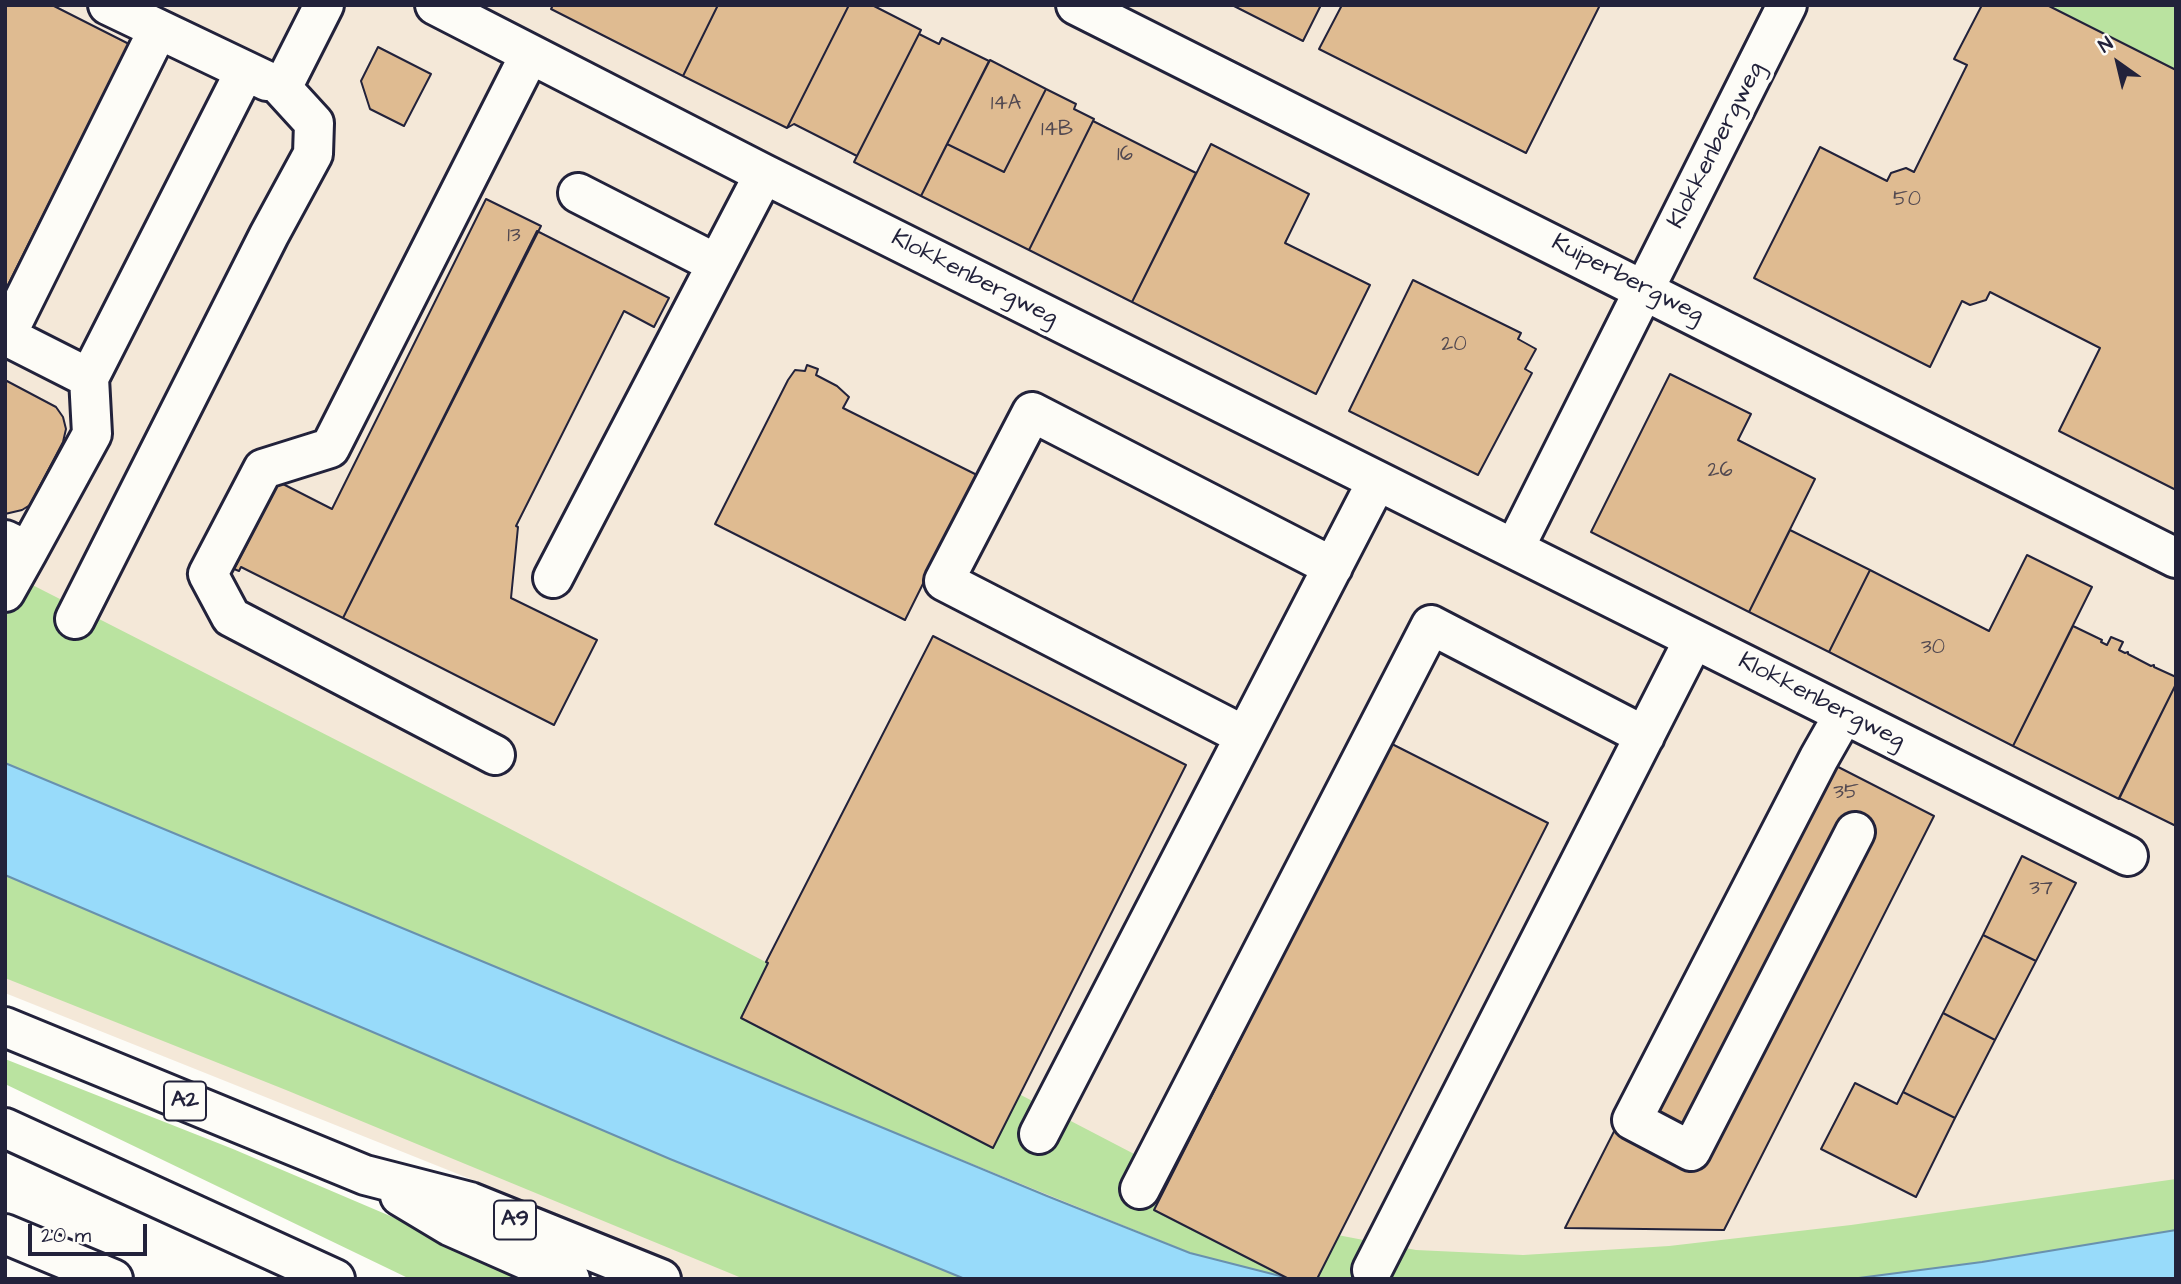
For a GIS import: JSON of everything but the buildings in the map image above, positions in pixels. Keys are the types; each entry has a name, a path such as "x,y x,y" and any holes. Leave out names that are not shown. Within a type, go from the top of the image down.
{"main road":[{"path":"75,619 269,235 313,154 314,123 282,88 108,5"},
{"path":"282,88 324,5"},
{"name":"Klokkenbergweg","path":"435,5 764,174 2128,856"},
{"name":"Kuiperbergweg","path":"1076,5 2176,558"},
{"name":"Klokkenbergweg","path":"1514,549 1787,5"},
{"path":"89,378 6,337 158,30"},
{"path":"495,755 231,617 208,575 263,469 330,448 530,54"},
{"path":"5,592 17,546 92,434 89,378 245,71"},
{"path":"553,578 764,174"},
{"path":"578,193 717,264"},
{"path":"1245,736 944,581 1032,412 1333,566"},
{"path":"1039,1134 1377,481"},
{"path":"1140,1189 1431,625 1645,736"},
{"path":"1372,1270 1694,639"},
{"path":"1844,714 1632,1121 1691,1151 1855,832"},
{"name":"A2","path":"5,1027 365,1175 450,1226 570,1279"},
{"path":"5,1128 335,1279"},
{"name":"A9","path":"365,1175 470,1202 661,1279"},
{"path":"5,1234 113,1279"}],"shaded area":[{"path":"5,5 2176,5 2176,1279 687,1279 498,1190 5,993"}],"green space":[{"path":"2047,5 2176,5 2176,70"},
{"path":"5,571 497,822 1232,1205 1306,1229 1416,1250 1523,1255 1669,1246 1851,1225 2176,1179 2176,1230 1982,1262 1851,1279 1292,1279 1191,1253 633,1026 5,763"},
{"path":"5,875 670,1159 965,1279 744,1279 286,1090 5,978"},
{"path":"5,1059 233,1149 538,1279 410,1279 5,1084"}],"water":[{"path":"5,763 1047,1196 1190,1253 1292,1279 965,1279 670,1159 5,875"},
{"path":"2176,1230 2176,1279 1851,1279 1982,1262"}]}
